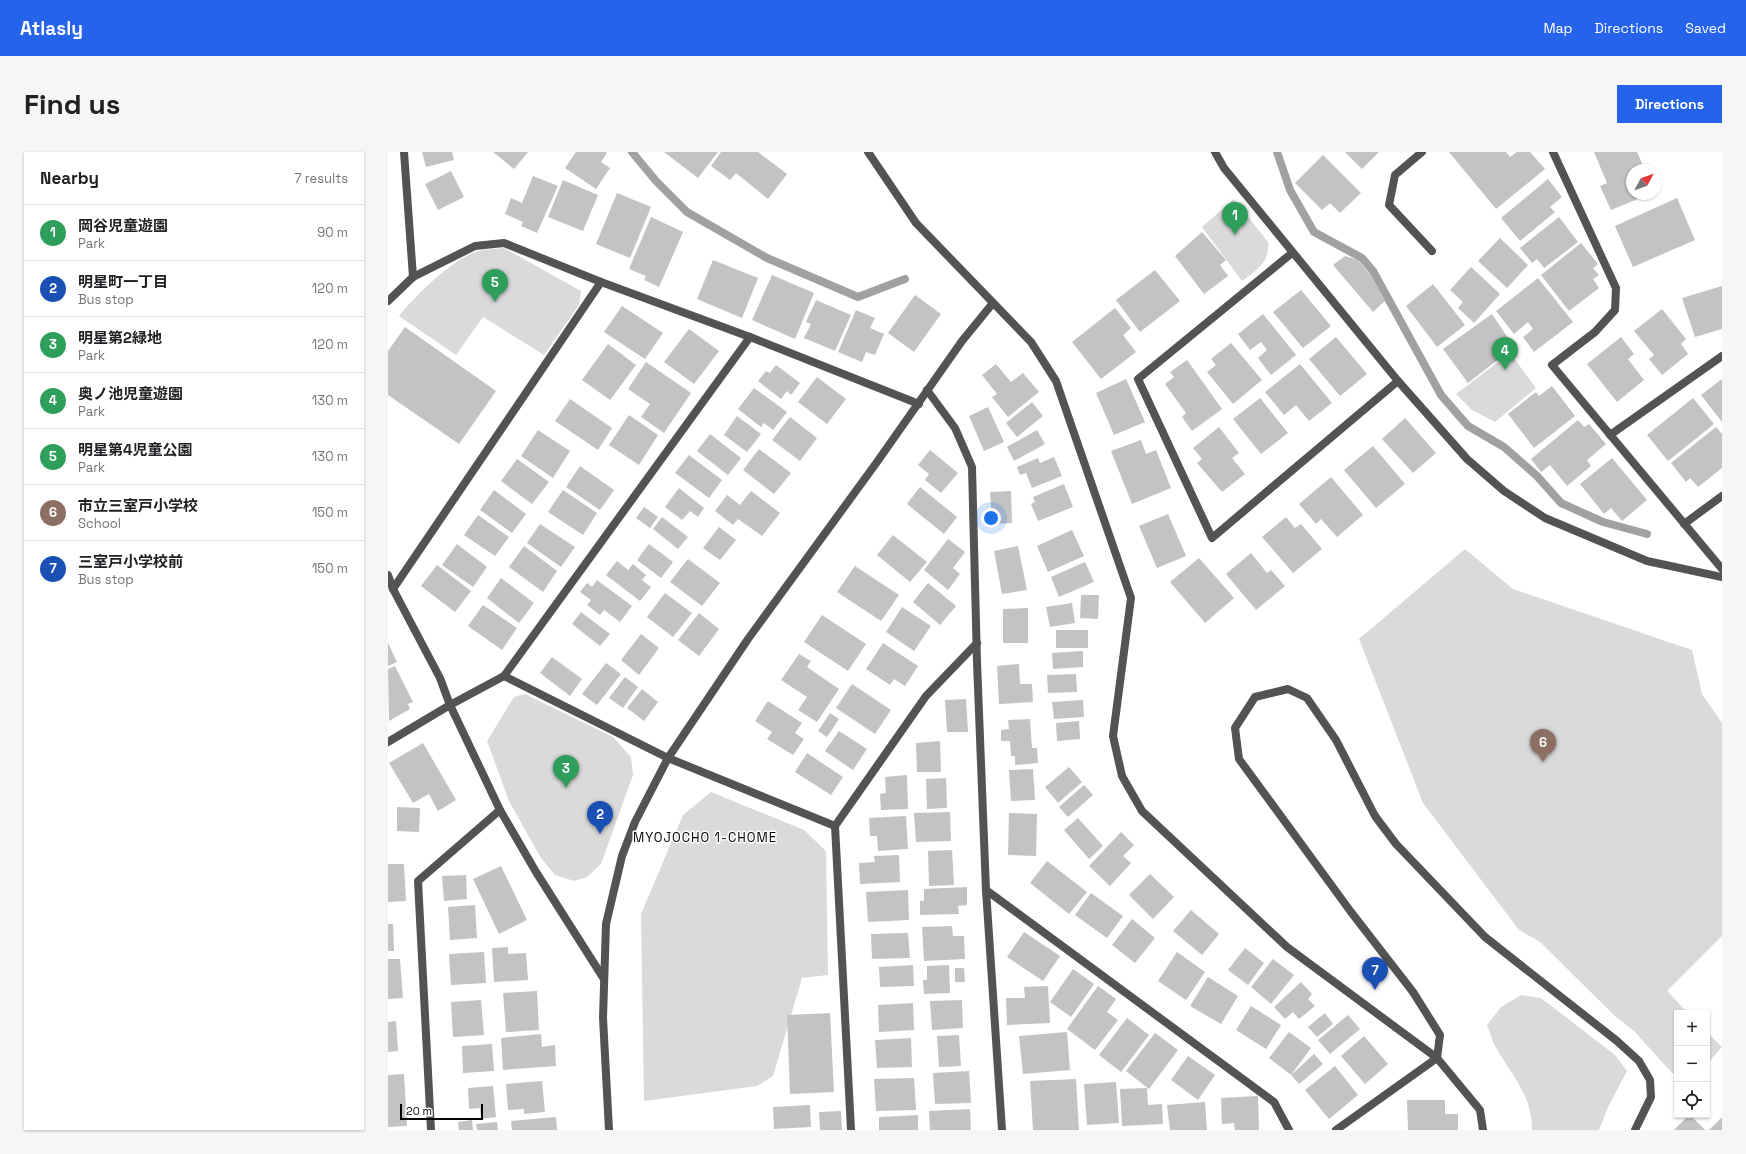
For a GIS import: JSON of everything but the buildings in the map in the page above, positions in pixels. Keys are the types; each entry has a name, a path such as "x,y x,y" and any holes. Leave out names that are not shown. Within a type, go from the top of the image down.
{"street":[{"path":"404,152 413,277"},
{"path":"868,152 916,224 1031,342 1056,381 1131,598 1113,736 1122,776 1142,811 1287,946 1437,1058 1480,1110 1483,1130"},
{"path":"1215,152 1224,168 1398,381 1467,459 1504,491 1545,518 1647,561 1722,577"},
{"path":"1422,152 1394,175 1389,205 1432,251"},
{"path":"1552,152 1616,288 1614,310 1596,332 1552,365 1722,569"},
{"path":"388,301 413,277 475,246 504,243 601,282 750,337 919,404"},
{"path":"1292,253 1138,379 1212,538 1398,381"},
{"path":"393,589 601,282"},
{"path":"609,1130 603,1018 606,924 622,856 635,822 668,758 748,639 919,404 927,390 962,341 993,303"},
{"path":"388,742 450,705 504,676 750,337"},
{"path":"1610,435 1722,356"},
{"path":"927,390 955,428 972,467 986,890 1002,1130"},
{"path":"1684,524 1722,496"},
{"path":"388,575 393,589 440,678 450,705 500,810 536,872 604,979"},
{"path":"851,1130 835,826 926,696 977,643"},
{"path":"504,676 668,758 835,826"},
{"path":"1336,1130 1437,1058 1440,1035 1413,992 1351,912 1239,759 1235,728 1255,697 1288,689 1307,698 1336,740 1375,816 1396,844 1485,937 1617,1041 1639,1061 1650,1080 1650,1097 1635,1130"},
{"path":"431,1130 418,881 500,810"},
{"path":"986,890 1274,1102 1289,1130"}],"shaded area":[{"path":"1234,199 1268,242 1267,255 1264,261 1257,269 1242,281 1202,227"},
{"path":"504,248 581,291 579,305 544,355 483,317 456,355 399,316 426,287 460,260 482,250"},
{"path":"1510,353 1536,388 1495,422 1472,410 1456,394"},
{"path":"1465,549 1513,589 1692,650 1702,694 1722,723 1722,936 1667,991 1685,1010 1674,1010 1674,1073 1672,1073 1634,1031 1616,1017 1540,942 1519,930 1423,803 1359,639"},
{"path":"525,694 613,737 631,757 633,775 601,864 587,877 574,881 555,875 541,858 509,801 487,741 514,697"},
{"path":"711,792 804,830 826,851 828,975 802,978 773,1076 757,1086 644,1101 641,914 683,815"},
{"path":"1521,995 1541,998 1615,1055 1627,1071 1608,1107 1599,1130 1532,1130 1531,1117 1525,1095 1495,1046 1487,1025 1501,1007"},
{"path":"1710,1035 1722,1047 1710,1061"}],"waterway":[{"path":"632,152 656,181 687,212 767,258 858,297 905,279"},
{"path":"1277,152 1290,190 1314,232 1362,258 1373,271 1441,395 1468,426 1504,447 1537,476 1561,503 1603,522 1647,534"}],"place":[{"name":"岡谷児童遊園","path":"1235,235"},
{"name":"明星第4児童公園","path":"495,302"},
{"name":"奥ノ池児童遊園","path":"1505,370"},
{"name":"市立三室戸小学校","path":"1543,762"},
{"name":"明星第2緑地","path":"566,788"},
{"name":"明星町一丁目","path":"600,834"},
{"name":"三室戸小学校前","path":"1375,990"}],"district":[{"name":"MYOJOCHO 1-CHOME","path":"705,837"}]}
